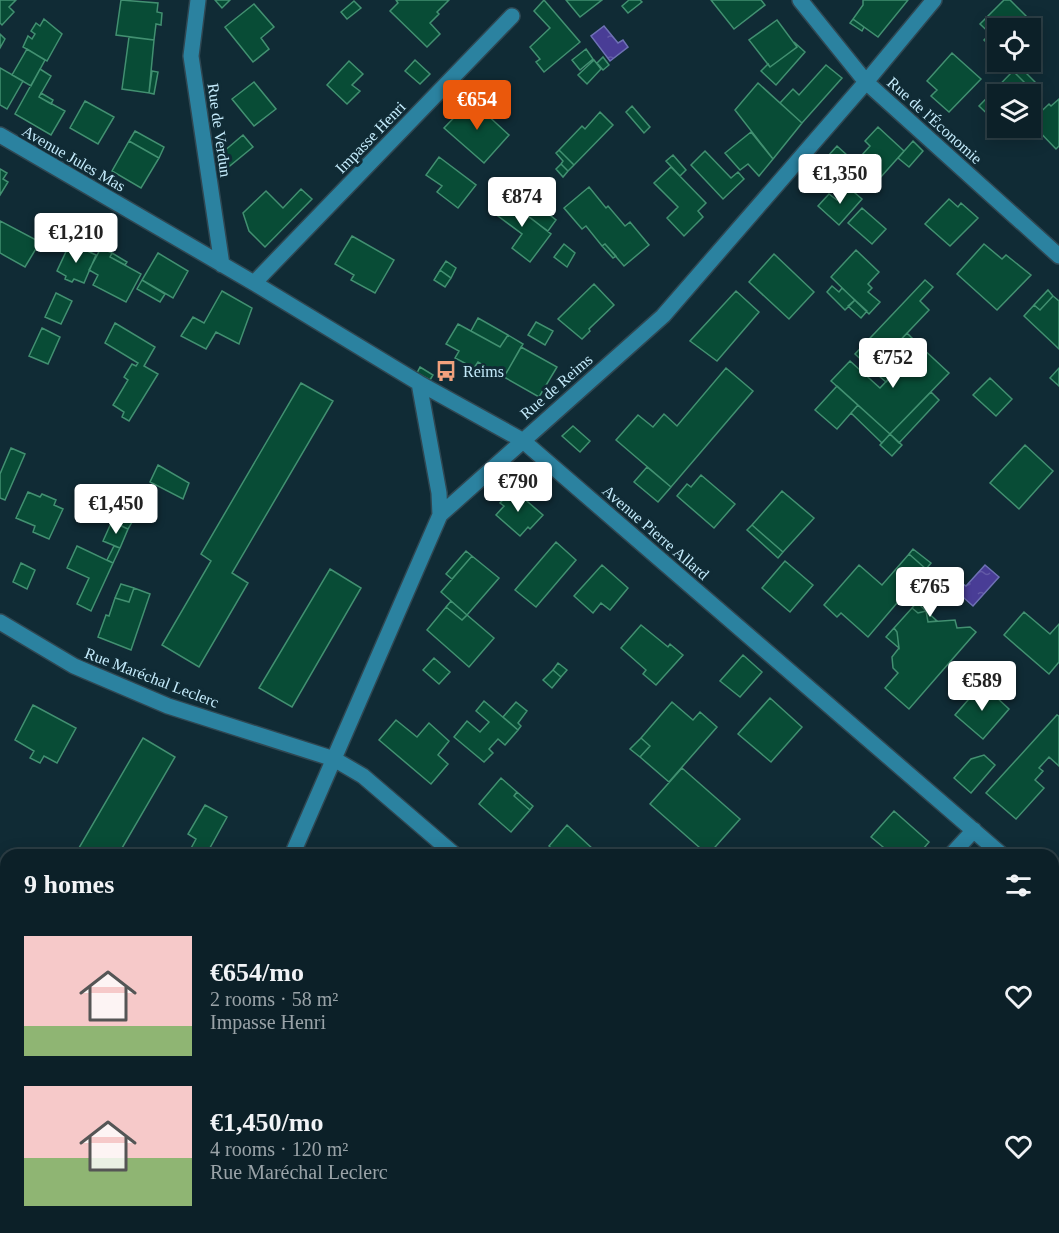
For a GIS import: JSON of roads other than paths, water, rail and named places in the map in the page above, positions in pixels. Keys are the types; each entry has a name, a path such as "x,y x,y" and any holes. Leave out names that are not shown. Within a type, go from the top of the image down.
{"street":[{"name":"Rue de Verdun","path":"198,0 191,56 222,265"},
{"name":"Rue de l'Économie","path":"800,0 866,82 1059,256"},
{"name":"Rue de Reims","path":"295,849 440,515 663,316 934,0"},
{"name":"Impasse Henri","path":"254,283 512,16"},
{"name":"Avenue Jules Mas","path":"0,135 254,283"},
{"name":"Avenue Pierre Allard","path":"254,283 419,383 522,440 995,849"},
{"path":"419,383 439,493 440,515"},
{"name":"Rue Maréchal Leclerc","path":"0,622 74,666 168,706 334,759 363,776 448,849"},
{"path":"957,849 974,830"}],"water":[{"path":"604,26 618,43 623,40 628,47 610,61 591,36"},
{"path":"985,565 999,577 973,606 955,590 961,583 966,586"}],"place":[{"name":"Reims","path":"446,371"}]}
